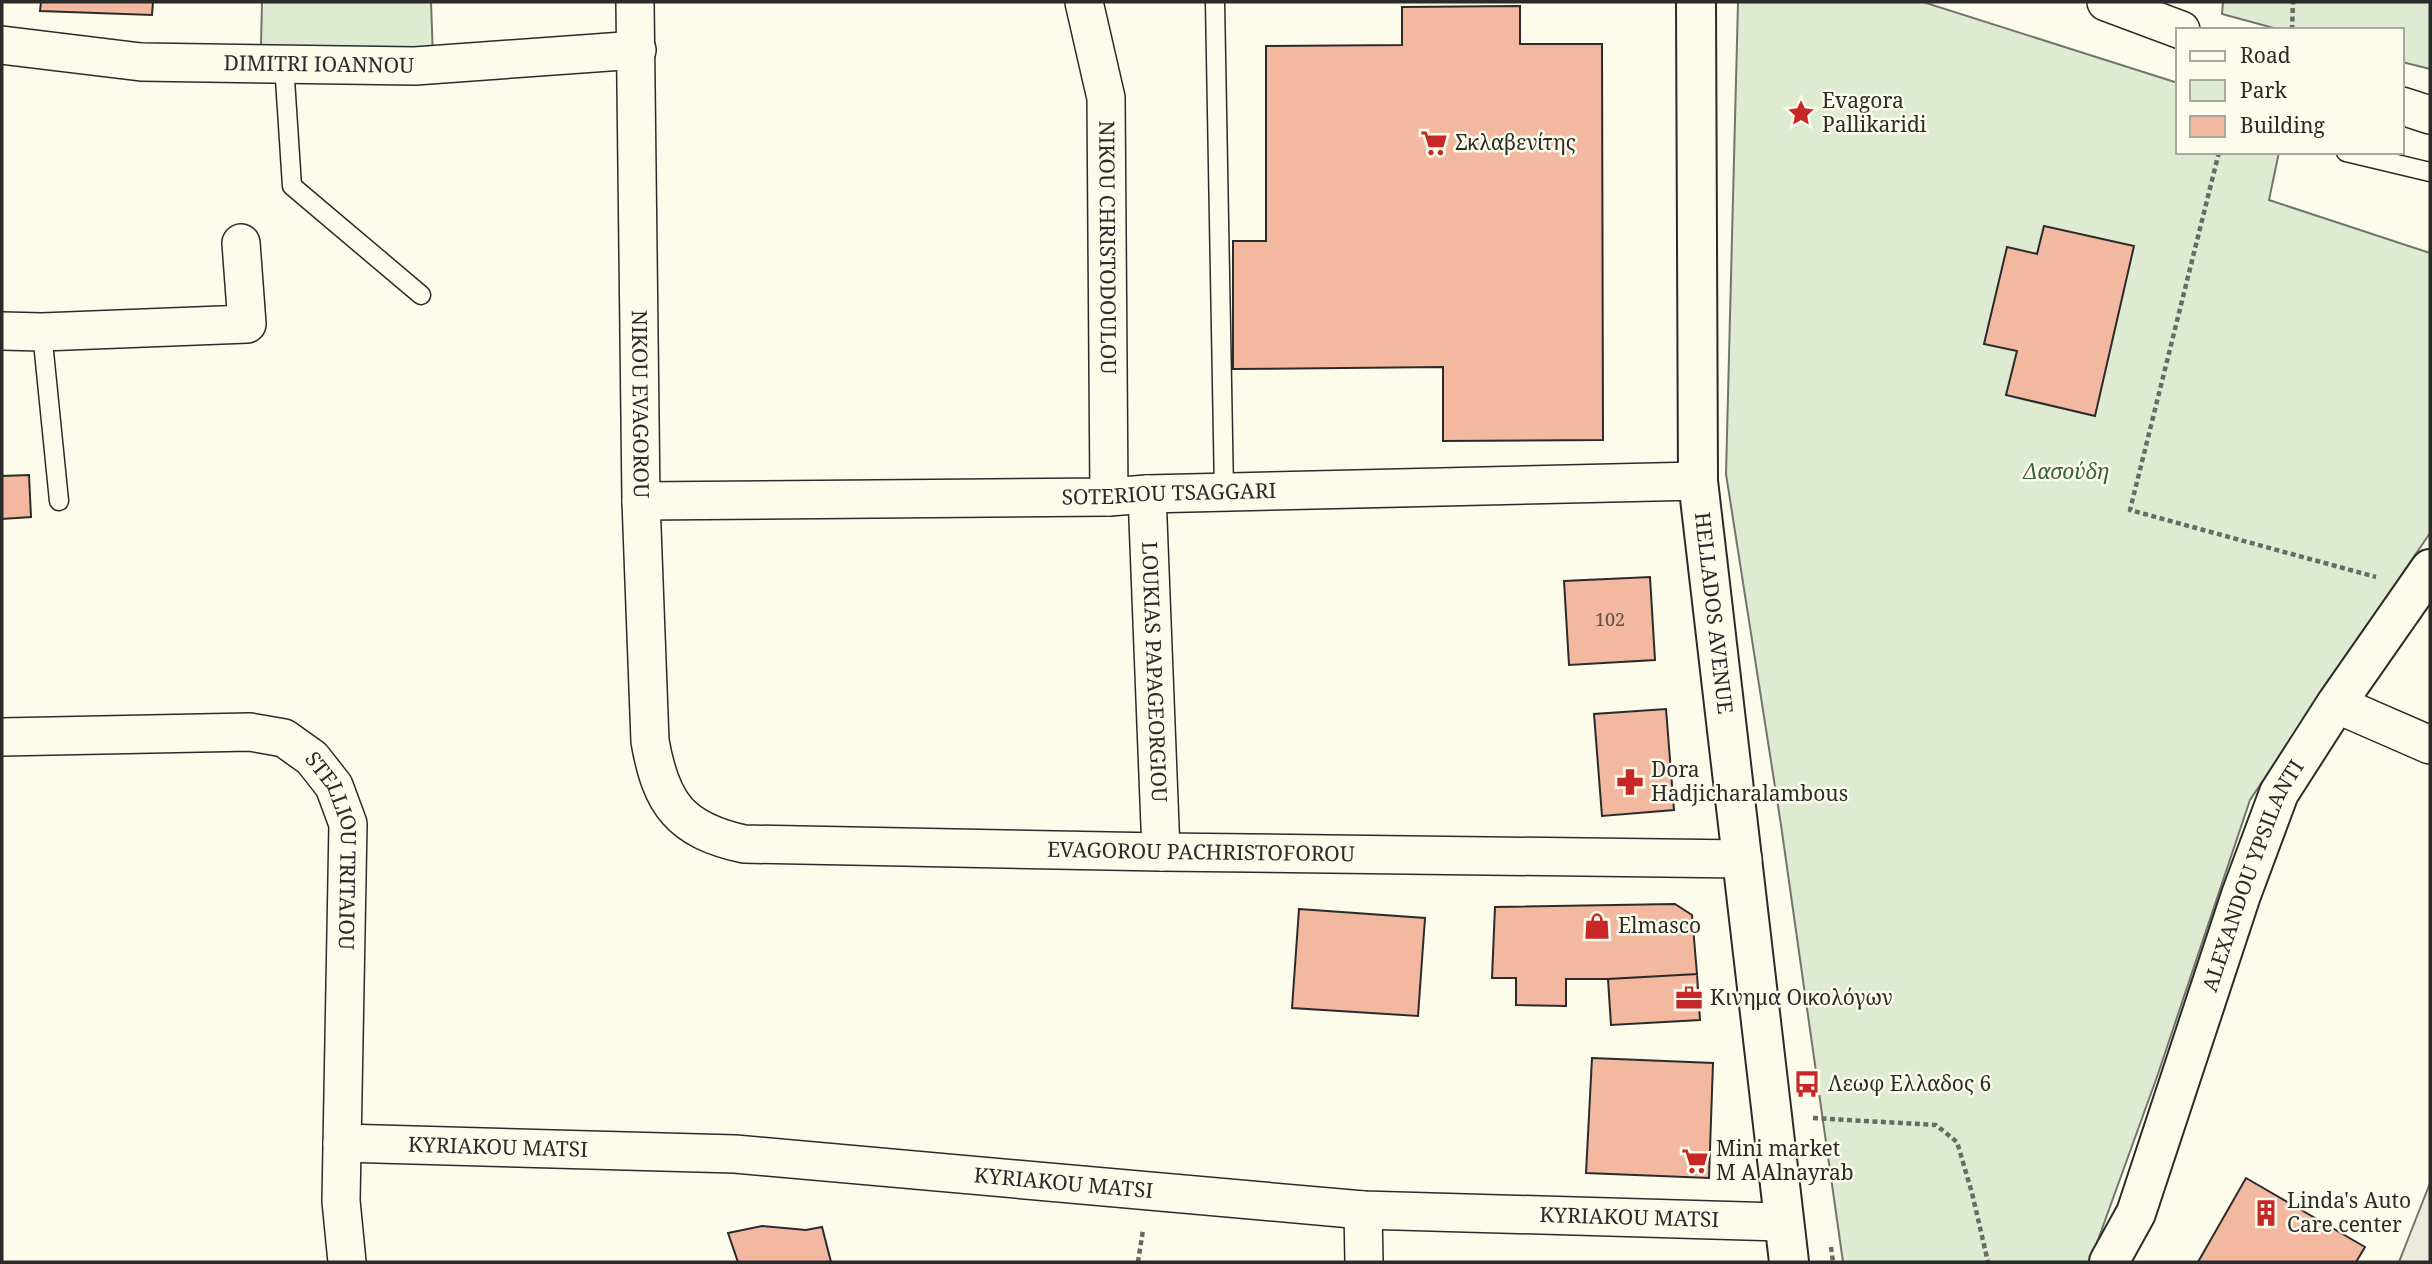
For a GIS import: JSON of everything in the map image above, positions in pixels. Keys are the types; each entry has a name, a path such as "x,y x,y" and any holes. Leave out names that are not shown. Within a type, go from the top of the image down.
{"main road":[{"name":"HELLADOS AVENUE","path":"1696,2 1698,481 1789,1262"},
{"name":"ALEXANDOU YPSILANTI","path":"2109,1262 2136,1213 2241,895 2279,793 2336,704 2424,578"},
{"name":"ALEXANDOU YPSILANTI","path":"2130,1262 2136,1213"},
{"name":"HELLADOS AVENUE","path":"1784,1222 1796,1262"}],"street":[{"name":"NIKOU EVAGOROU","path":"635,2 641,501 650,741 655,773 670,803"},
{"name":"NIKOU CHRISTODOULOU","path":"1084,2 1106,98 1109,497"},
{"path":"2106,2 2176,28"},
{"name":"DIMITRI IOANNOU","path":"2,45 141,62 415,66 637,50"},
{"path":"2404,107 2430,115"},
{"path":"2,331 42,332 247,324 241,243"},
{"name":"SOTERIOU TSAGGARI","path":"641,501 1109,497 1698,481"},
{"name":"LOUKIAS PAPAGEORGIOU","path":"1147,494 1161,852"},
{"path":"2336,704 2430,745"},
{"name":"STELLIOU TRITAIOU","path":"2,737 250,732 284,738 312,758 334,786 348,824 341,1201 347,1262"},
{"name":"EVAGOROU PACHRISTOFOROU","path":"670,803 690,824 716,838 744,844 1743,859"},
{"name":"KYRIAKOU MATSI","path":"342,1143 735,1154 1363,1210 1784,1222"},
{"path":"1363,1210 1364,1262"}],"lane":[{"path":"1215,2 1224,492"},
{"path":"285,64 292,186 421,295"},
{"path":"2354,154 2430,172"},
{"path":"42,332 59,500"}],"path":[{"path":"2292,2 2292,28"},
{"path":"2219,154 2130,510 2424,578"},
{"path":"1813,1117 1936,1125 1957,1142 1988,1262"}],"green space":[{"path":"262,2 431,2 433,57 261,45"},
{"name":"Δασούδη","path":"1738,2 1923,2 2176,82 2176,154 2279,154 2269,200 2430,253 2430,533 2250,800 2158,1074 2090,1262 1843,1262 1781,825 1726,474"},
{"path":"2223,2 2430,2 2430,69 2404,62 2404,28 2274,28 2222,14"}],"shaded area":[{"path":"2430,1183 2430,1262 2399,1262"}],"building":[{"path":"41,2 153,2 152,15 40,11"},
{"name":"Σκλαβενίτης","path":"1520,6 1520,44 1602,44 1603,440 1443,441 1443,367 1233,369 1233,241 1266,241 1266,46 1402,45 1402,7"},
{"path":"2044,226 2134,246 2095,416 2006,395 2017,351 1984,344 2007,247 2037,254"},
{"path":"29,475 31,517 2,519 2,476"},
{"path":"1650,577 1655,660 1569,665 1564,581"},
{"path":"1666,709 1674,810 1602,816 1594,714"},
{"path":"1675,904 1692,915 1697,974 1566,979 1566,1006 1516,1005 1516,978 1492,978 1495,907"},
{"path":"1299,909 1425,918 1418,1016 1292,1008"},
{"path":"1697,974 1700,1020 1611,1025 1608,979"},
{"path":"1592,1058 1713,1063 1709,1178 1586,1173"},
{"name":"Linda's Auto Care center","path":"2246,1178 2365,1247 2356,1262 2198,1262"},
{"path":"762,1226 806,1230 822,1227 831,1262 738,1262 728,1233"}],"place":[{"name":"Evagora Pallikaridi","path":"1801,113"},
{"name":"Σκλαβενίτης","path":"1434,143"},
{"name":"Dora Hadjicharalambous","path":"1630,782"},
{"name":"Elmasco","path":"1597,926"},
{"name":"Κινημα Οικολόγων","path":"1689,998"},
{"name":"Λεωφ Ελλαδος 6","path":"1807,1084"},
{"name":"Mini market M A Alnayrab","path":"1695,1161"},
{"name":"Linda's Auto Care center","path":"2266,1213"}]}
